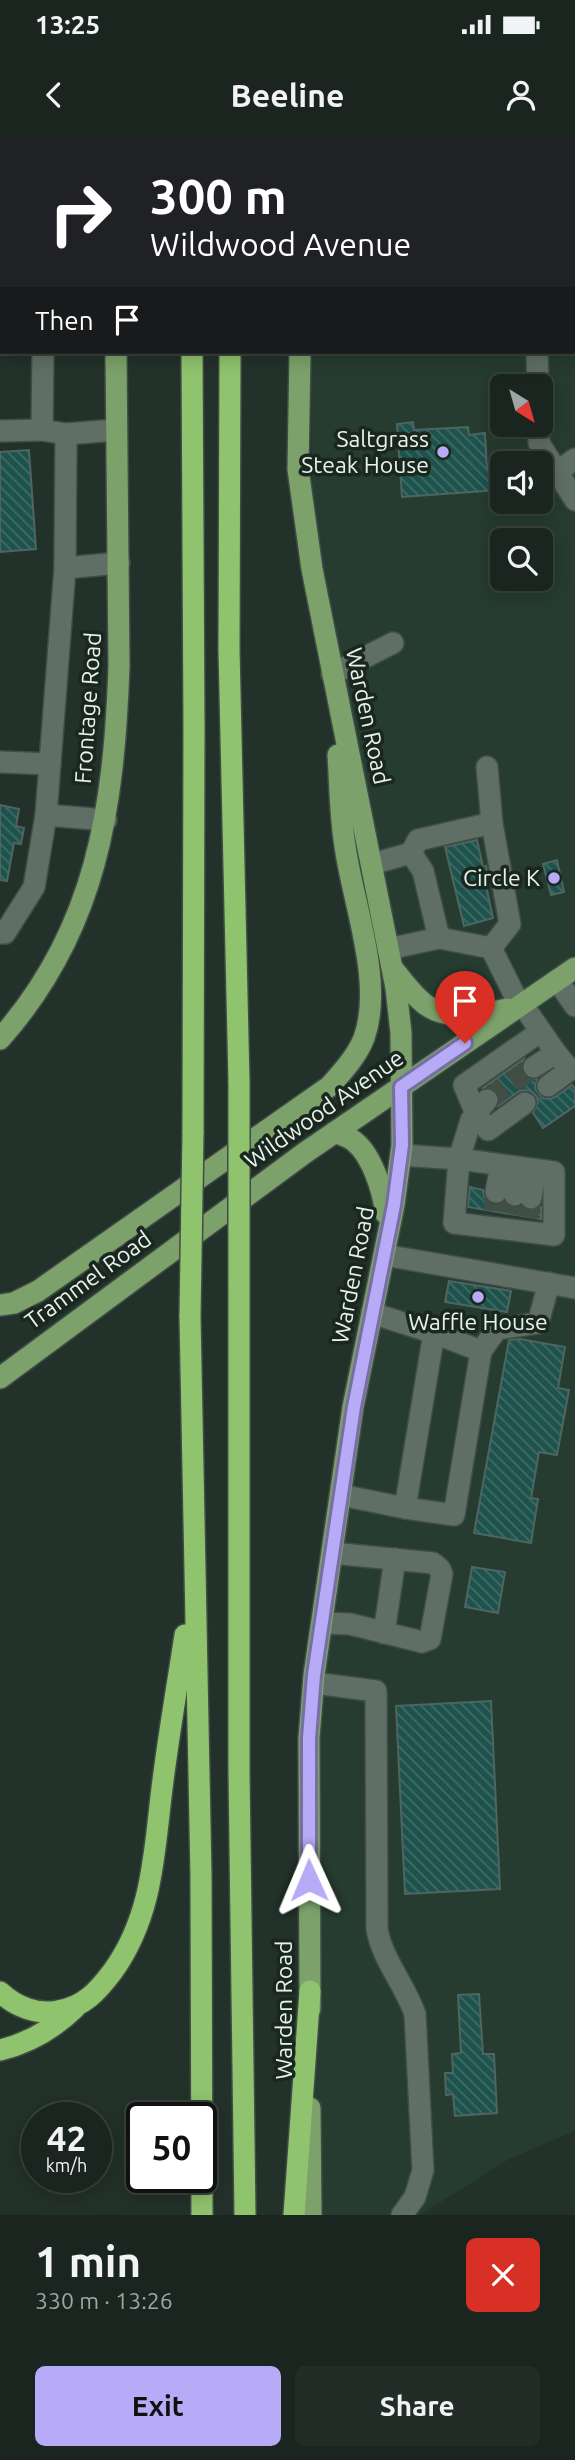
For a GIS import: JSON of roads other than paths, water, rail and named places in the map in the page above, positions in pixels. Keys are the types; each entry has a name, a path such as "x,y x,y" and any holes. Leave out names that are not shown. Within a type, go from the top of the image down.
{"highway":[{"path":"192,354 194,712 190,1317 193,1582 201,1876 202,2215"},
{"path":"230,354 229,650 239,1082 239,1772 244,2215"},
{"path":"0,2050 38,2037 100,1989 122,1958 141,1920 149,1890 193,1582"},
{"path":"294,2215 310,1991"},
{"path":"0,1992 26,2009 40,2013 67,2010 79,2004"}],"main road":[{"name":"Frontage Road","path":"0,1040 48,978 67,942 87,890 106,820 118,710 116,354"},
{"name":"Warden Road","path":"300,354 298,469 312,569 372,864 401,1033 401,1155 354,1407 322,1623 309,1738 311,2215"},
{"path":"0,1305 14,1303 38,1291 330,1086 349,1064 364,1038 371,1007 370,976 345,846 332,674"},
{"path":"390,958 420,1002 447,1015 480,1015 521,1005"},
{"name":"Wildwood Avenue","path":"208,1224 335,1132 575,968"},
{"path":"335,1132 354,1140 363,1150 383,1193 389,1230"},
{"name":"Trammel Road","path":"0,1378 208,1224"}],"lane":[{"path":"42,430 43,354"},
{"path":"537,354 538,374"},
{"path":"0,432 42,430 66,434 116,430"},
{"path":"0,933 5,933 34,887 46,815 65,568 66,434"},
{"path":"539,438 539,443 575,500"},
{"path":"557,472 575,459"},
{"path":"65,568 119,563"},
{"path":"332,674 393,643"},
{"path":"0,762 50,764"},
{"path":"487,767 492,823 510,924 491,948"},
{"path":"46,815 106,820"},
{"path":"372,864 411,853 418,840 492,823"},
{"path":"411,853 423,872 439,938"},
{"path":"390,958 439,938 491,948"},
{"path":"491,948 521,1005 570,1070 548,1086"},
{"path":"557,980 575,1006"},
{"path":"525,1103 488,1130 482,1107 464,1086 540,1032"},
{"path":"534,1067 556,1053"},
{"path":"447,1055 467,1083"},
{"path":"401,1155 459,1159 554,1172 554,1235 511,1213 454,1223 459,1159 471,1120 482,1107"},
{"path":"511,1213 519,1168"},
{"path":"511,1213 519,1168"},
{"path":"384,1255 575,1288"},
{"path":"341,1495 454,1515 481,1351 497,1329 538,1322 549,1283"},
{"path":"372,1313 481,1351"},
{"path":"405,1508 434,1333"},
{"path":"322,1623 350,1624 422,1642 430,1639 442,1574 433,1563 332,1553"},
{"path":"384,1633 395,1559"},
{"path":"314,1683 376,1690 376,1929 379,1943 410,1999 415,2014 423,2170 415,2197 402,2215"}],"tunnel":[{"path":"487,1100 534,1067"},
{"path":"494,1211 496,1192"},
{"path":"511,1214 515,1195"},
{"path":"527,1217 531,1198"}],"place":[{"name":"Saltgrass Steak House","path":"443,452"},
{"name":"Circle K","path":"554,878"},
{"name":"Waffle House","path":"478,1297"}]}
